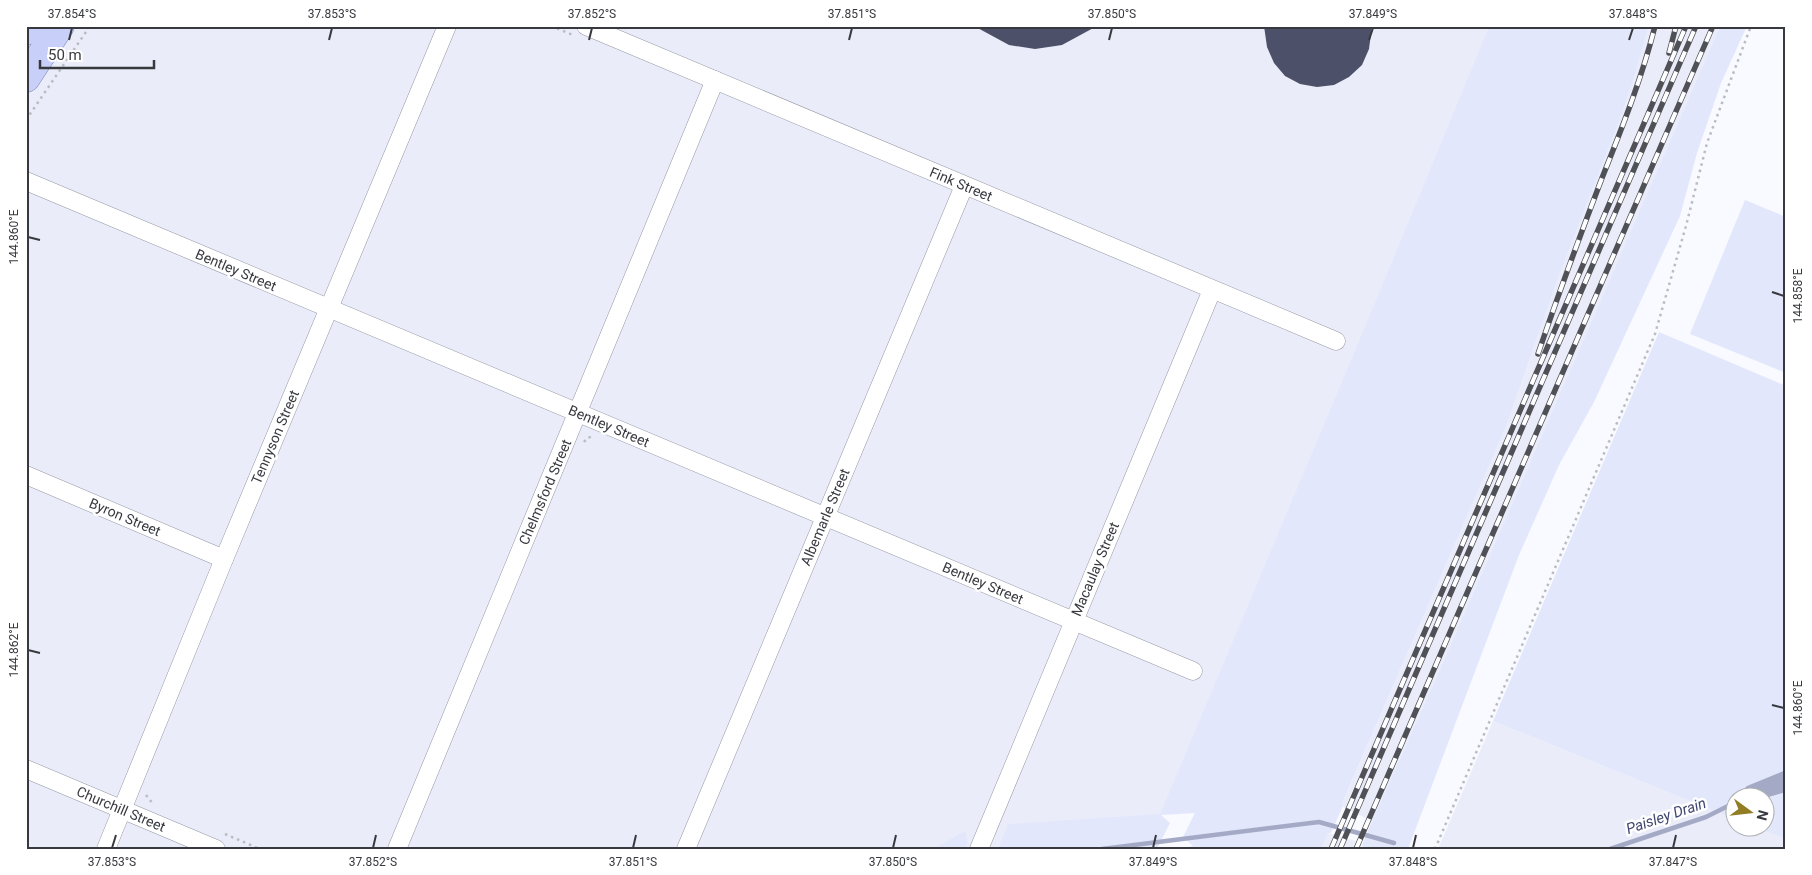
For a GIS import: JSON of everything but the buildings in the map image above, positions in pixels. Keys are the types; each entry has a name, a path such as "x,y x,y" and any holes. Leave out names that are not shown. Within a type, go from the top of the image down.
{"main road":[{"path":"26,31 30,26"},
{"path":"26,78 60,26"}],"street":[{"name":"Tennyson Street","path":"106,849 224,558 447,26"},
{"name":"Fink Street","path":"582,32 715,80 1336,342"},
{"name":"Chelmsford Street","path":"397,849 715,80"},
{"name":"Bentley Street","path":"26,181 1192,671"},
{"name":"Albemarle Street","path":"686,849 964,186"},
{"name":"Macaulay Street","path":"980,849 1212,290"},
{"name":"Byron Street","path":"26,475 224,558"},
{"name":"Churchill Street","path":"26,769 216,849"}],"path":[{"path":"26,120 90,26"},
{"path":"552,26 582,32"},
{"path":"1435,849 1655,334 1707,143 1751,26"},
{"path":"584,443 587,438 594,436"},
{"path":"145,792 153,804"}],"shaded area":[{"path":"26,26 1489,26 1160,815 1144,816 1131,849 26,849"},
{"path":"1489,26 1649,26 1620,119 1557,281 1506,427 1343,801 1342,808 1331,833 1328,833 1321,849 1181,849 1193,846 1183,837 1195,813 1161,815 1170,823 1157,849 998,849 1008,824 1160,814"},
{"path":"1649,26 1720,26 1372,821 1341,806 1506,427 1557,281 1620,119"},
{"path":"1720,26 1747,26 1721,83 1697,153 1680,216 1594,402 1559,465 1519,555 1408,849 1365,849 1362,845 1372,821"},
{"path":"1745,200 1786,217 1786,373 1690,334"},
{"path":"1659,332 1786,386 1786,839 1774,835 1774,788 1724,788 1724,815 1493,721"},
{"path":"1493,721 1724,815 1724,838 1774,838 1774,835 1786,839 1786,849 1438,849"},
{"path":"1786,770 1786,792 1774,795 1774,788 1745,788"},
{"path":"965,831 968,842 965,849 933,849"},
{"path":"1328,833 1359,842 1362,845 1360,849 1321,849"}],"waterway":[{"name":"Paisley Drain","path":"1610,849 1706,817 1724,808"},
{"path":"1102,849 1319,822 1394,843"}],"railway":[{"path":"1538,354 1577,244 1631,103 1655,26"},
{"path":"1669,53 1676,26"},
{"path":"1331,849 1686,26"},
{"path":"1340,849 1696,26"},
{"path":"1356,849 1713,26"}]}
